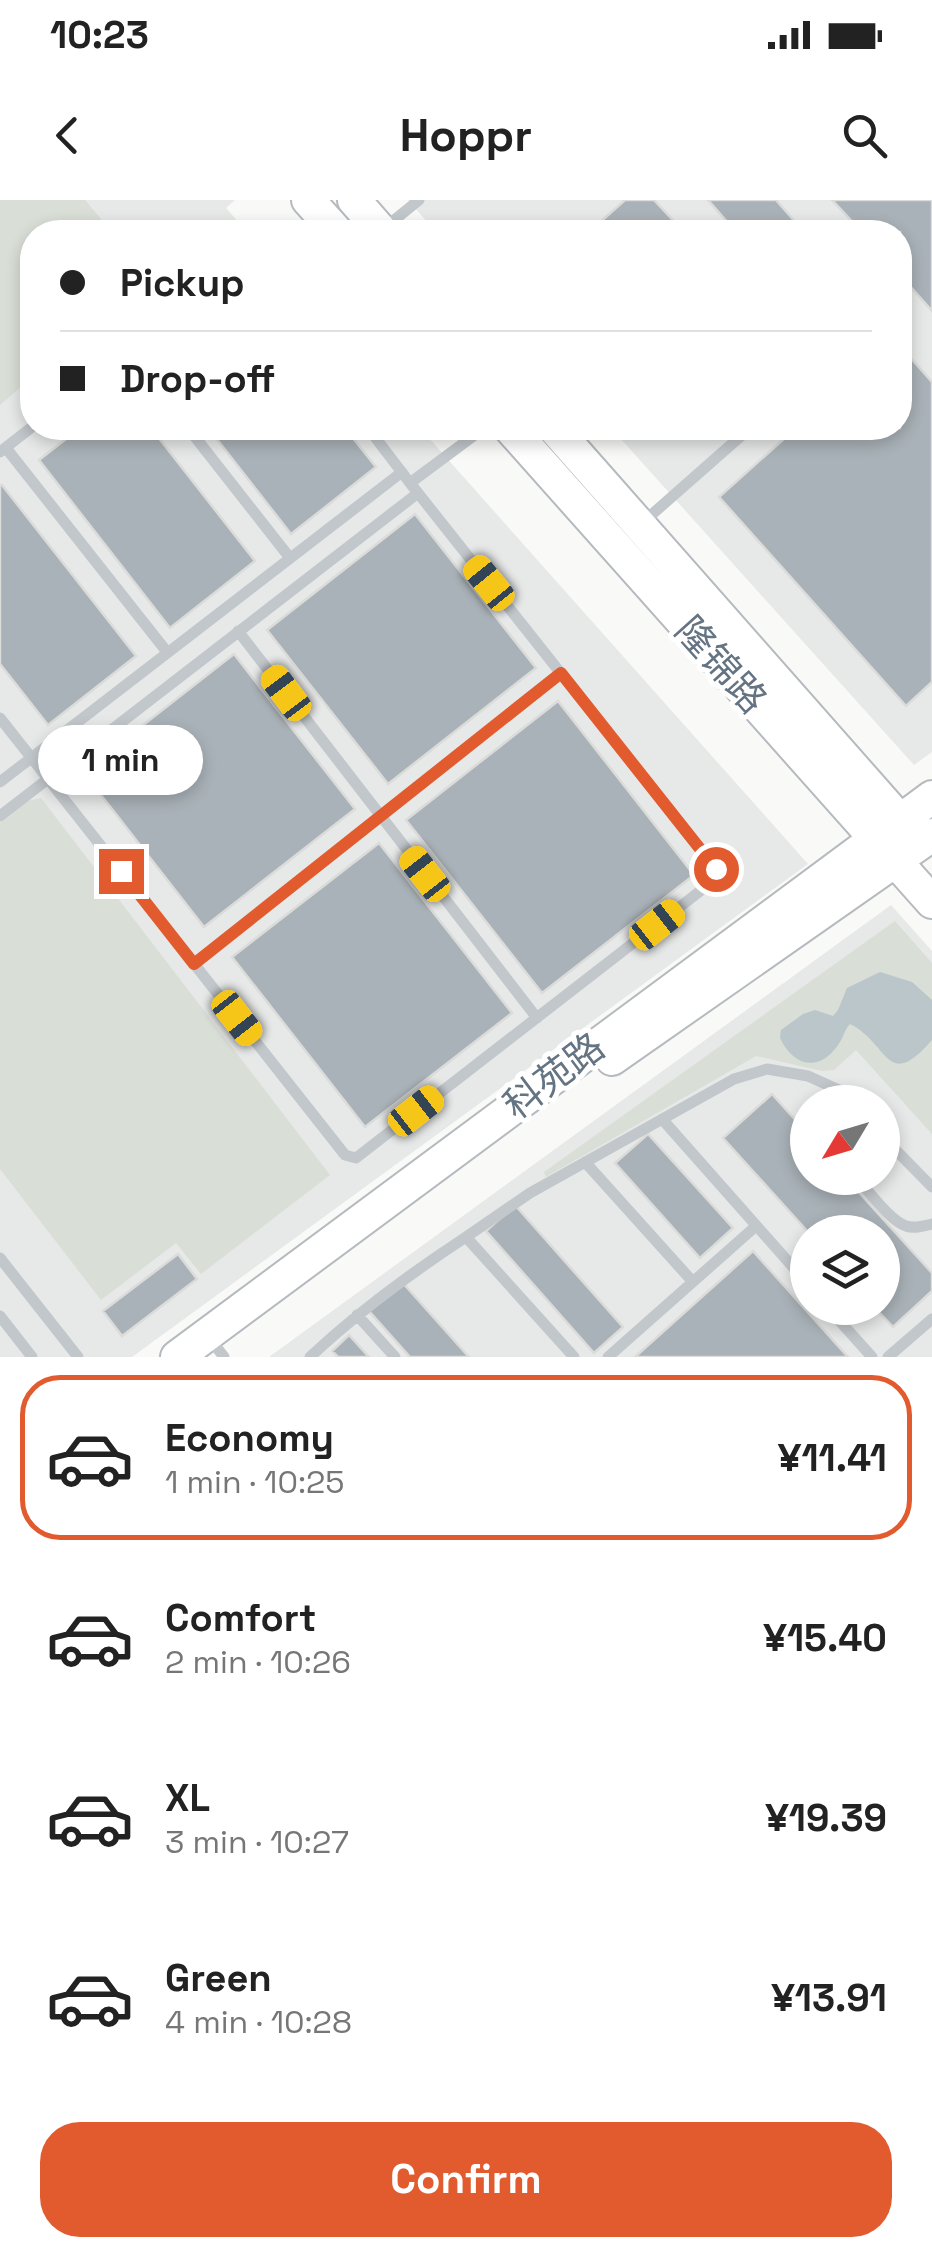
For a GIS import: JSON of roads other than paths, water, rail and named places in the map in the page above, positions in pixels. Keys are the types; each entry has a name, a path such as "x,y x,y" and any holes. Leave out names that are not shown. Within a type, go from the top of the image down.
{"street":[{"path":"308,200 326,220"},
{"path":"354,200 370,220"},
{"name":"隆锦路","path":"523,440 628,536 909,842 932,902"},
{"name":"隆锦路","path":"562,440 628,536"},
{"name":"科苑路","path":"215,1354 909,842 932,796"},
{"name":"科苑路","path":"177,1357 909,842"}],"lane":[{"path":"395,220 420,200"},
{"path":"197,440 290,558"},
{"path":"0,718 345,1156 356,1158 717,878 716,869 377,440"},
{"path":"0,782 290,558 410,482 468,440"},
{"path":"628,536 736,440"},
{"path":"3,450 168,652"},
{"path":"0,816 238,631 410,482"},
{"path":"238,631 537,1018"},
{"path":"194,964 561,673"},
{"path":"318,1354 357,1315 506,1208 734,1078 767,1068 808,1076 828,1085"},
{"path":"662,1119 790,1264"},
{"path":"900,1154 932,1187"},
{"path":"585,1162 693,1282"},
{"path":"872,1195 906,1226 932,1224"},
{"path":"608,1357 756,1226"},
{"path":"466,1237 574,1357"},
{"path":"0,1258 72,1355"},
{"path":"357,1315 394,1357"},
{"path":"0,1316 32,1357"},
{"path":"888,1357 932,1319"},
{"path":"843,1325 872,1357"}]}
